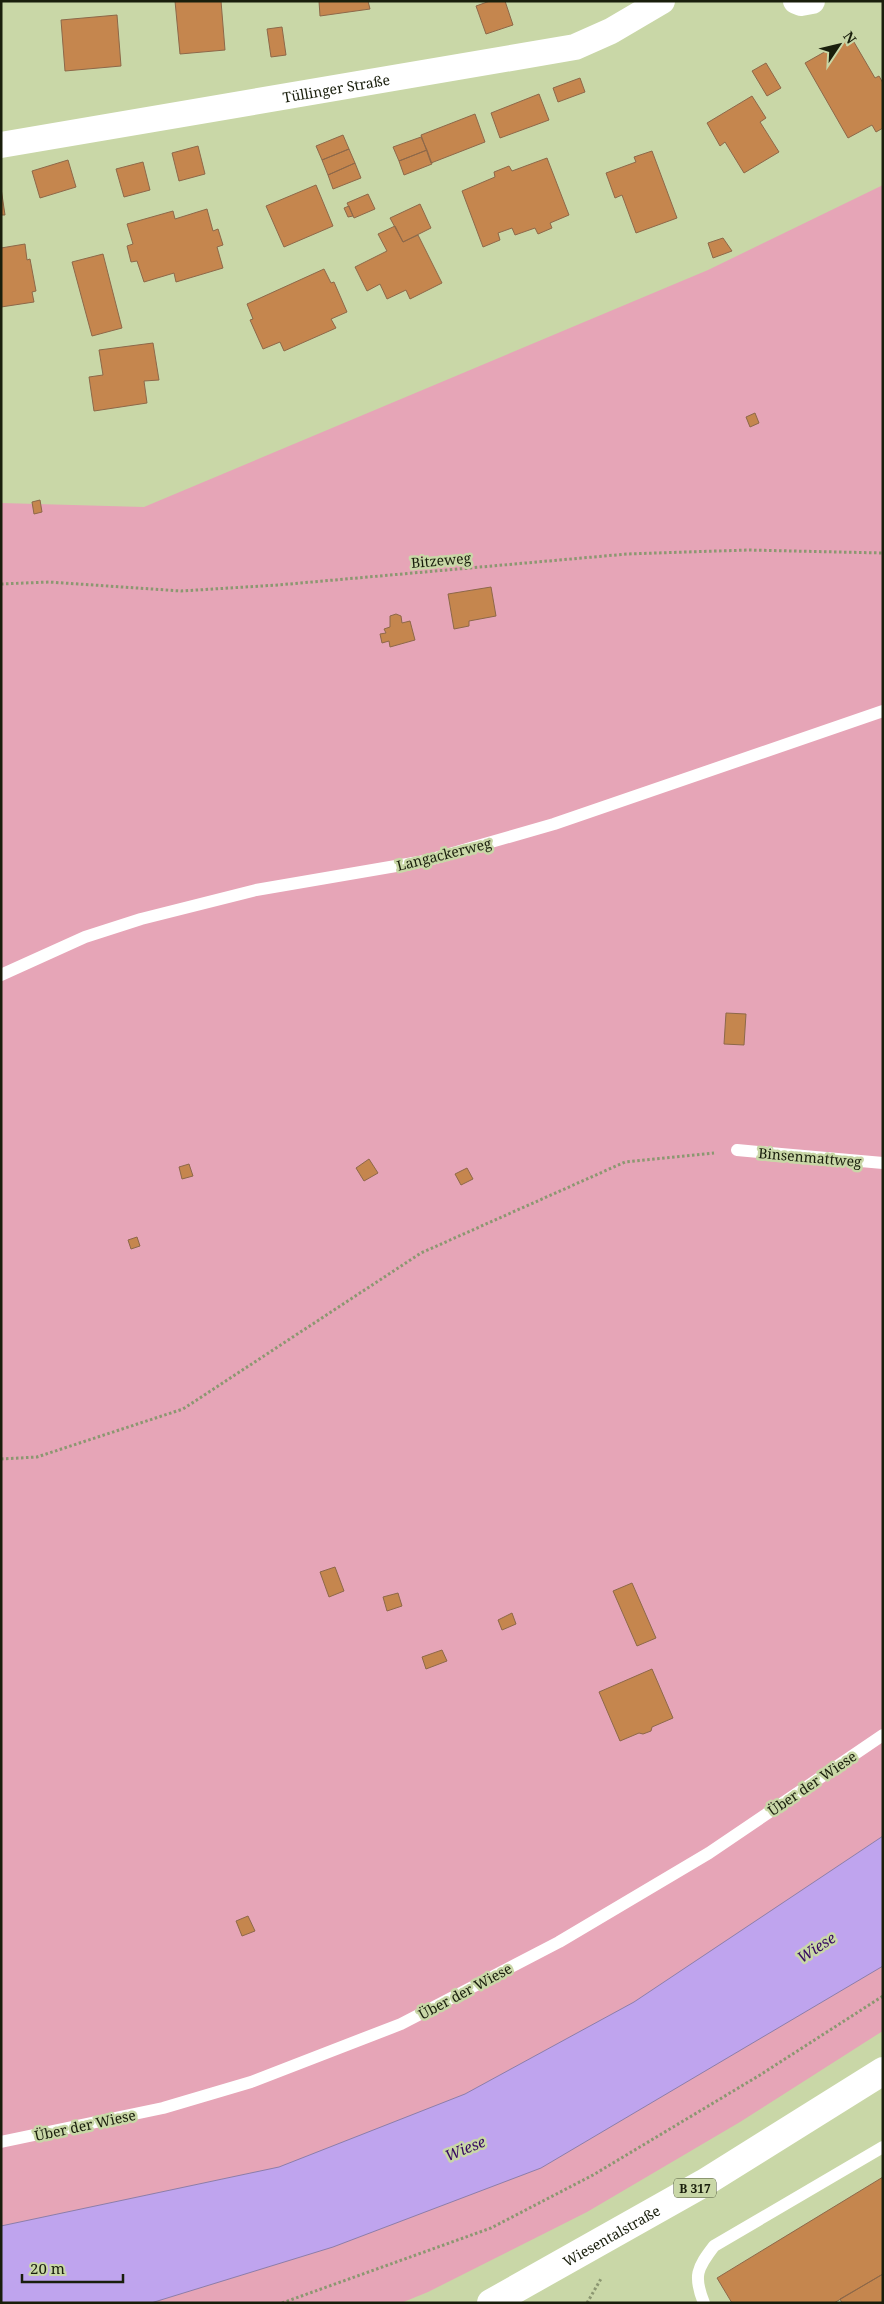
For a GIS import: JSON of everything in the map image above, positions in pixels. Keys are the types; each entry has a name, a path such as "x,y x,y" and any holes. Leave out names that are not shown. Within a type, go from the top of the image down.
{"main road":[{"name":"Wiesentalstraße","path":"491,2303 704,2183 883,2071"}],"street":[{"name":"Tüllinger Straße","path":"1,145 575,47 611,31 662,1"},
{"path":"796,1 801,3 812,1"}],"lane":[{"name":"Langackerweg","path":"1,975 85,937 142,918 256,890 425,861 554,824 883,711"},
{"name":"Binsenmattweg","path":"737,1150 883,1163"},
{"name":"Über der Wiese","path":"1,2142 163,2108 251,2082 401,2024 559,1942 701,1858 883,1735"},
{"path":"704,2303 697,2282 698,2270 714,2246 883,2147"}],"path":[{"name":"Bitzeweg","path":"1,584 49,582 181,591 278,585 627,554 748,550 883,554"},
{"path":"1,1460 37,1457 183,1409 421,1253 625,1162 737,1150"},
{"path":"282,2303 491,2228 618,2160 760,2076 883,1996"}],"shaded area":[{"path":"883,185 883,1836 634,2002 465,2094 279,2167 1,2226 1,503 144,507 708,270"},
{"path":"883,1966 883,2031 740,2122 587,2212 428,2292 401,2303 151,2303 333,2247 541,2168"}],"water":[{"name":"Wiese","path":"883,1836 883,1966 541,2168 333,2247 151,2303 1,2303 1,2226 279,2167 465,2094 634,2002"}],"building":[{"path":"175,1 221,1 225,50 180,54"},
{"path":"319,1 368,1 370,9 320,16"},
{"path":"490,1 505,1 513,25 486,34 476,6"},
{"path":"117,15 121,66 65,71 61,20"},
{"path":"282,27 286,55 271,57 267,29"},
{"path":"851,37 875,78 879,76 883,83 883,128 876,132 872,125 848,138 805,63"},
{"path":"766,63 781,88 767,96 752,71"},
{"path":"580,78 585,92 558,102 553,88"},
{"path":"539,94 549,120 500,138 491,113"},
{"path":"752,96 766,118 760,122 779,152 744,173 725,142 720,146 707,123"},
{"path":"475,114 485,142 431,163 421,135"},
{"path":"343,135 349,149 322,160 316,146"},
{"path":"421,137 427,150 399,161 393,147"},
{"path":"198,146 205,174 179,181 172,153"},
{"path":"349,149 355,163 328,175 322,160"},
{"path":"427,150 432,164 404,175 399,161"},
{"path":"652,151 677,218 636,233 622,195 615,198 606,173 636,162 634,157"},
{"path":"547,158 569,215 550,223 552,228 538,234 535,228 515,235 512,228 498,233 500,240 483,247 462,191 495,177 494,172 509,166 512,171"},
{"path":"68,160 76,187 40,198 32,171"},
{"path":"143,162 150,190 124,197 116,169"},
{"path":"355,163 361,178 333,189 328,175"},
{"path":"316,185 333,226 284,247 266,206"},
{"path":"1,188 5,215 1,215"},
{"path":"368,194 375,209 354,218 347,203"},
{"path":"420,204 431,228 403,242 390,218"},
{"path":"349,206 353,216 348,217 344,208"},
{"path":"207,209 213,231 218,229 223,245 217,247 223,268 176,282 174,273 144,282 137,261 131,262 127,246 133,244 127,224 173,211 175,219"},
{"path":"395,226 403,242 418,235 442,283 410,299 406,290 387,299 380,284 367,291 355,267 387,251 378,234"},
{"path":"723,238 732,251 713,258 708,243"},
{"path":"25,244 27,260 30,259 36,291 32,292 34,302 1,307 1,248"},
{"path":"103,254 122,328 92,336 72,262"},
{"path":"324,269 331,283 334,282 347,312 331,319 336,328 284,351 280,342 263,349 250,320 253,319 247,304"},
{"path":"153,343 159,380 144,381 147,403 94,411 89,377 103,375 99,350"},
{"path":"755,413 759,423 750,427 746,417"},
{"path":"40,500 42,512 34,514 32,502"},
{"path":"491,587 496,616 469,621 469,626 454,629 448,594"},
{"path":"396,614 401,616 402,623 410,621 415,640 390,647 389,641 382,643 380,634 386,633 384,629 390,627 390,616"},
{"path":"726,1013 746,1014 744,1045 724,1044"},
{"path":"369,1159 378,1173 364,1181 356,1168"},
{"path":"189,1164 193,1176 182,1179 179,1167"},
{"path":"467,1168 473,1179 461,1185 455,1174"},
{"path":"137,1237 140,1246 131,1249 128,1240"},
{"path":"335,1567 344,1591 329,1597 320,1572"},
{"path":"632,1583 656,1638 637,1646 613,1591"},
{"path":"398,1593 402,1606 387,1611 383,1597"},
{"path":"512,1613 516,1624 502,1630 498,1620"},
{"path":"442,1650 447,1661 426,1669 422,1657"},
{"path":"652,1669 673,1718 652,1727 651,1731 643,1734 639,1733 620,1741 599,1692"},
{"path":"248,1916 255,1931 242,1936 236,1921"},
{"path":"883,2177 883,2274 834,2303 732,2303 717,2278"},
{"path":"883,2274 883,2303 842,2303 840,2299"}]}
